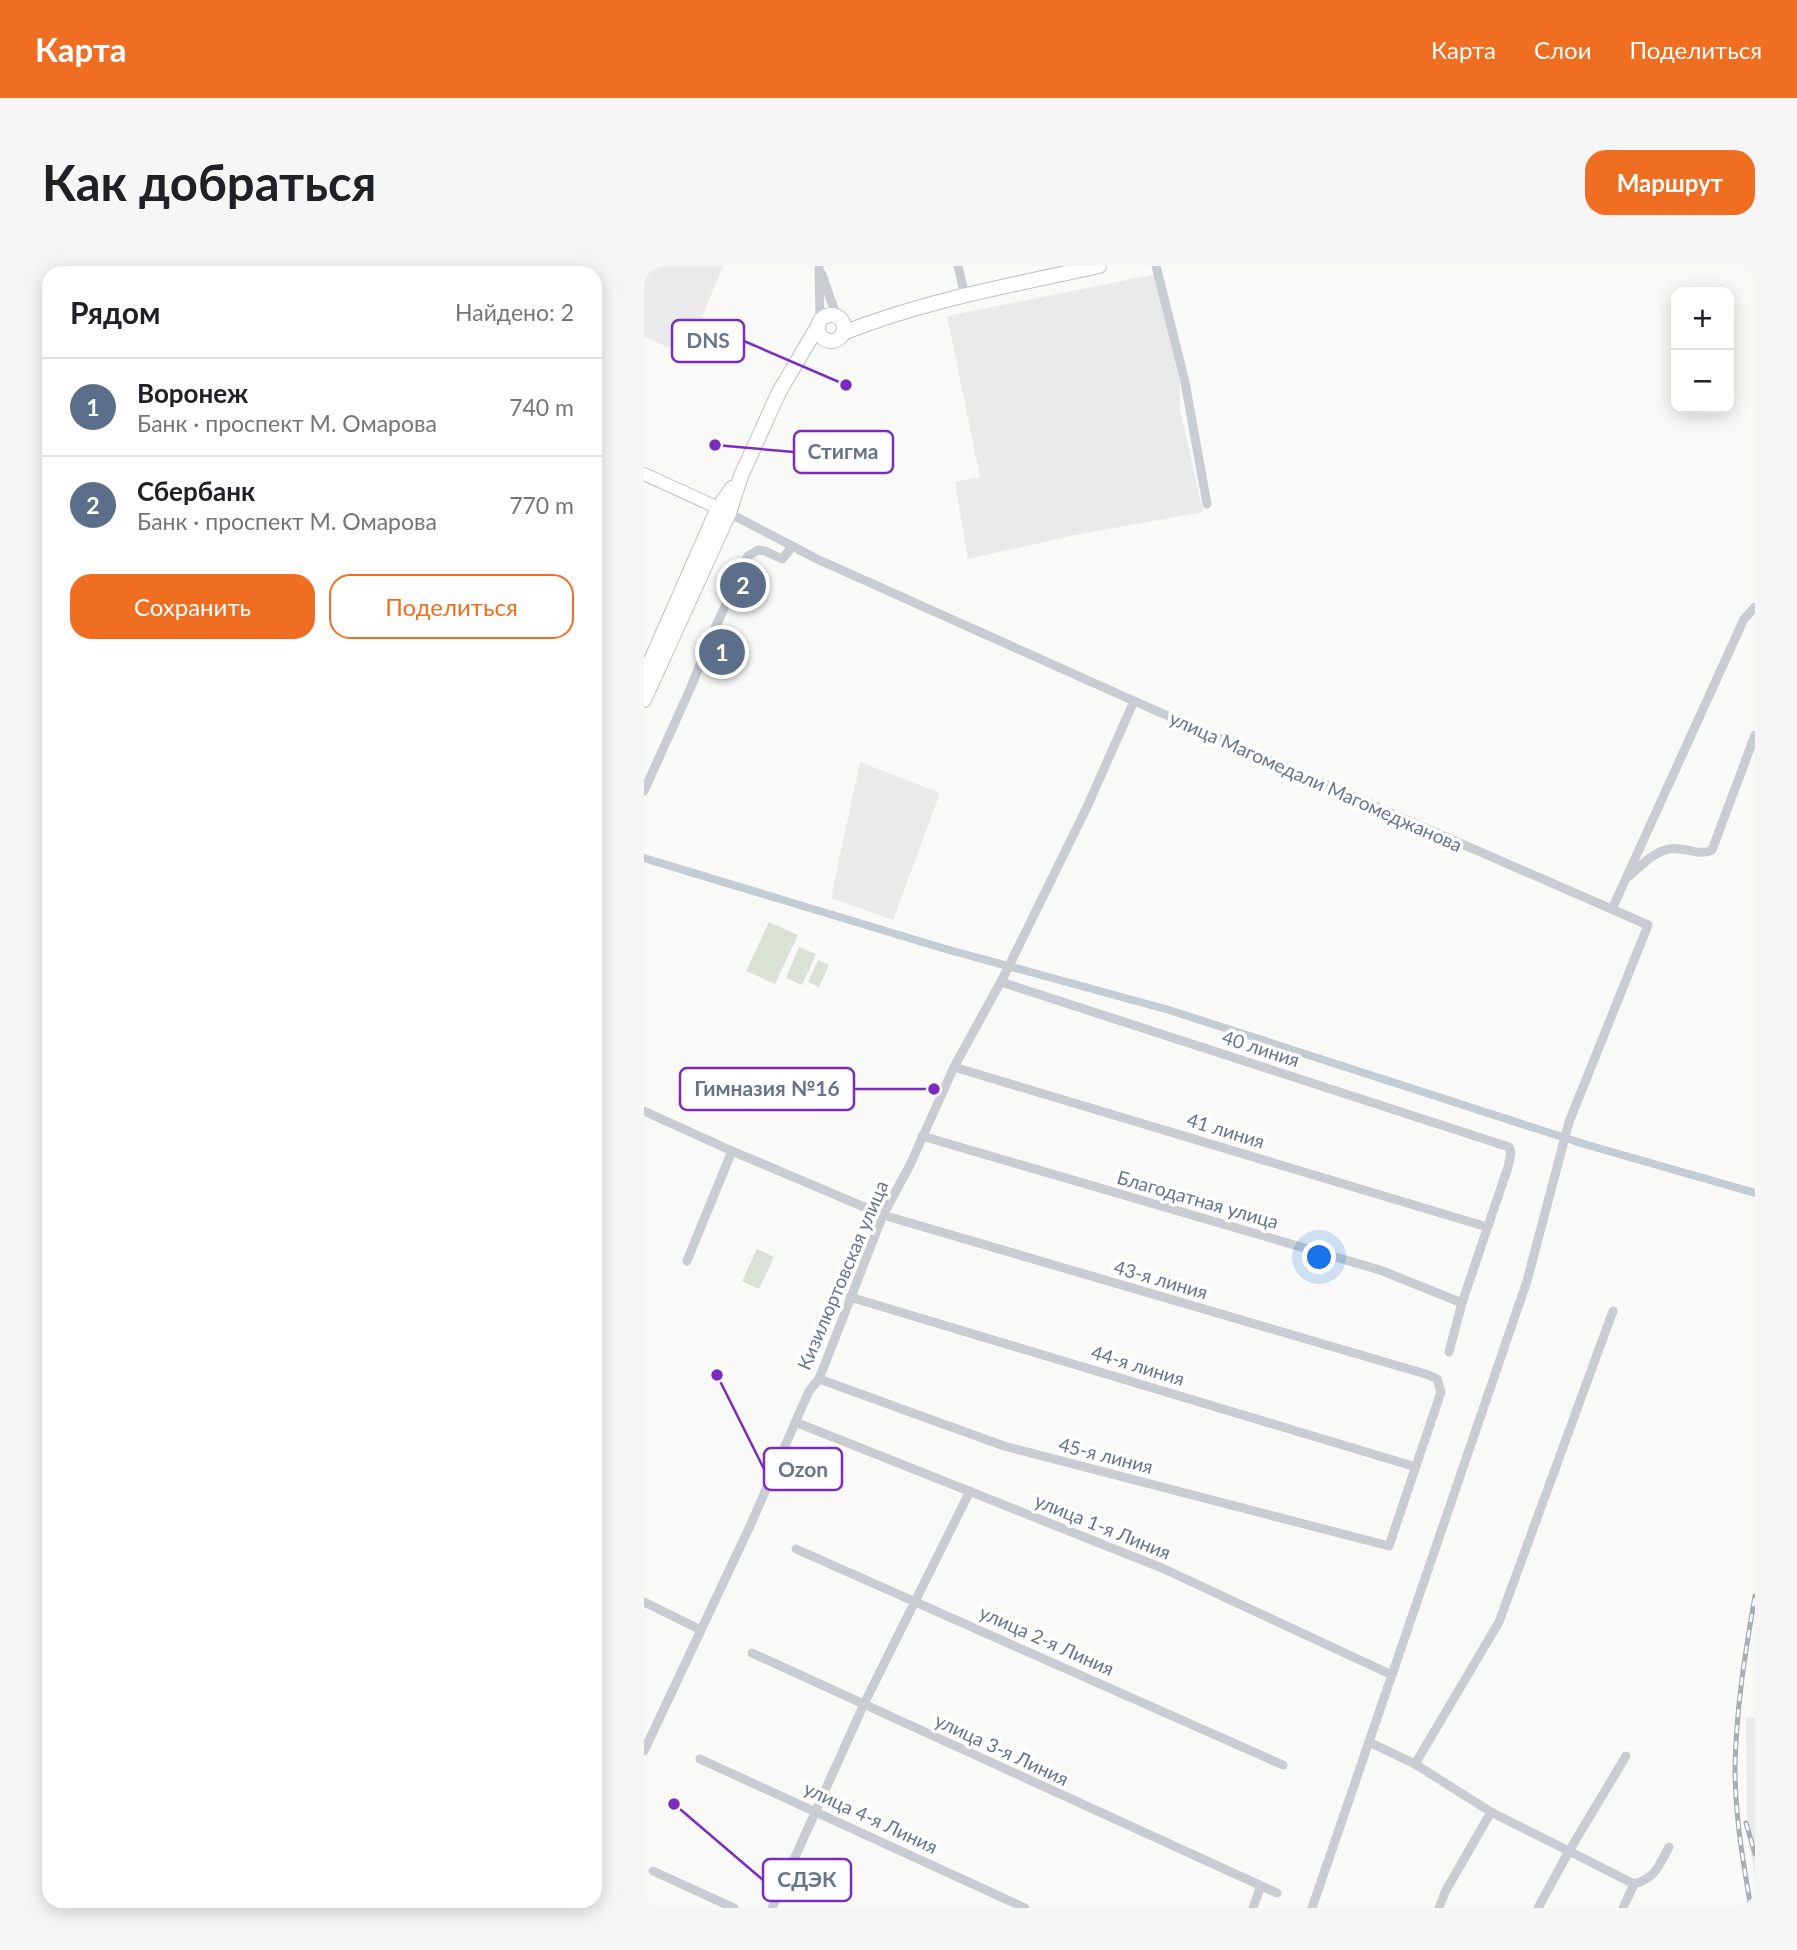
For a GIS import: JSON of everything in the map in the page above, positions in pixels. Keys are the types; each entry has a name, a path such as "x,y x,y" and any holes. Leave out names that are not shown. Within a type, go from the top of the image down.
{"main road":[{"path":"644,676 784,382 819,323 830,314 840,322 875,320 965,296 1099,266"},
{"path":"797,363 830,341 838,339 840,322"},
{"path":"819,323 819,333 823,339 830,341"},
{"path":"644,474 723,511"},
{"path":"644,700 723,511"}],"street":[{"path":"820,266 840,322"},
{"path":"819,323 820,266"},
{"path":"958,266 965,296"},
{"path":"1156,266 1185,382 1207,505"},
{"name":"улица Магомедали Магомеджановa","path":"723,511 792,547 1134,701 1648,925 1569,1122 1527,1281 1392,1675"},
{"path":"644,791 748,556 758,550 782,559 792,547"},
{"path":"1612,909 1744,619 1755,607"},
{"name":"Кизилюртовская улица","path":"644,1751 750,1526 809,1391 819,1379 883,1214 910,1165 954,1067 1003,978 1087,807 1134,701"},
{"path":"1626,878 1657,853 1667,849 1678,848 1705,853 1712,850 1755,735"},
{"name":"40 линия","path":"1003,978 1509,1147 1511,1153 1508,1167 1488,1227"},
{"name":"41 линия","path":"954,1067 1488,1227"},
{"name":"43-я линия","path":"644,1111 883,1214 1429,1375 1437,1379 1441,1392 1416,1467"},
{"name":"Благодатная улица","path":"922,1136 1380,1270 1462,1303"},
{"path":"687,1261 732,1151"},
{"path":"1449,1352 1462,1303 1488,1227"},
{"name":"44-я линия","path":"850,1297 1416,1467"},
{"path":"1415,1764 1499,1622 1613,1311"},
{"name":"45-я линия","path":"819,1379 1004,1446 1390,1546 1416,1467"},
{"name":"улица 1-я Линия","path":"795,1422 1162,1568 1392,1675"},
{"path":"772,1908 864,1704 970,1491"},
{"name":"улица 2-я Линия","path":"796,1549 1283,1765"},
{"path":"644,1602 701,1630"},
{"name":"улица 3-я Линия","path":"752,1653 1277,1893"},
{"path":"1312,1908 1392,1675"},
{"path":"1369,1742 1415,1764 1491,1812 1634,1884 1646,1881 1653,1875 1670,1847"},
{"path":"1538,1908 1626,1756"},
{"name":"улица 4-я Линия","path":"700,1759 1026,1908"},
{"path":"1439,1908 1445,1892 1491,1812"},
{"path":"653,1871 734,1908"},
{"path":"1623,1908 1634,1884"},
{"path":"1253,1908 1261,1886"}],"shaded area":[{"path":"644,266 723,266 692,341 667,347 644,337"},
{"path":"1156,274 1180,384 1180,409 1203,512 1075,535 968,559 955,482 980,477 947,316"},
{"path":"860,762 940,793 893,920 831,898"},
{"path":"769,922 798,935 775,984 746,971"},
{"path":"799,947 816,954 802,985 786,978"},
{"path":"818,960 829,965 819,987 808,982"},
{"path":"757,1249 774,1257 759,1289 742,1281"},
{"path":"1755,1717 1755,1878 1747,1828 1746,1718"}],"waterway":[{"path":"644,858 942,948 1169,1010 1584,1144 1755,1193"}],"railway":[{"path":"1751,1908 1742,1856 1735,1768 1737,1725 1755,1596"},
{"path":"1746,1823 1755,1854"}],"place":[{"name":"DNS","path":"846,385"},
{"name":"Стигма","path":"715,445"},
{"name":"Сбербанк","path":"743,585"},
{"name":"Воронеж","path":"722,652"},
{"name":"Гимназия №16","path":"934,1089"},
{"name":"Ozon","path":"717,1375"},
{"name":"СДЭК","path":"674,1804"}]}
